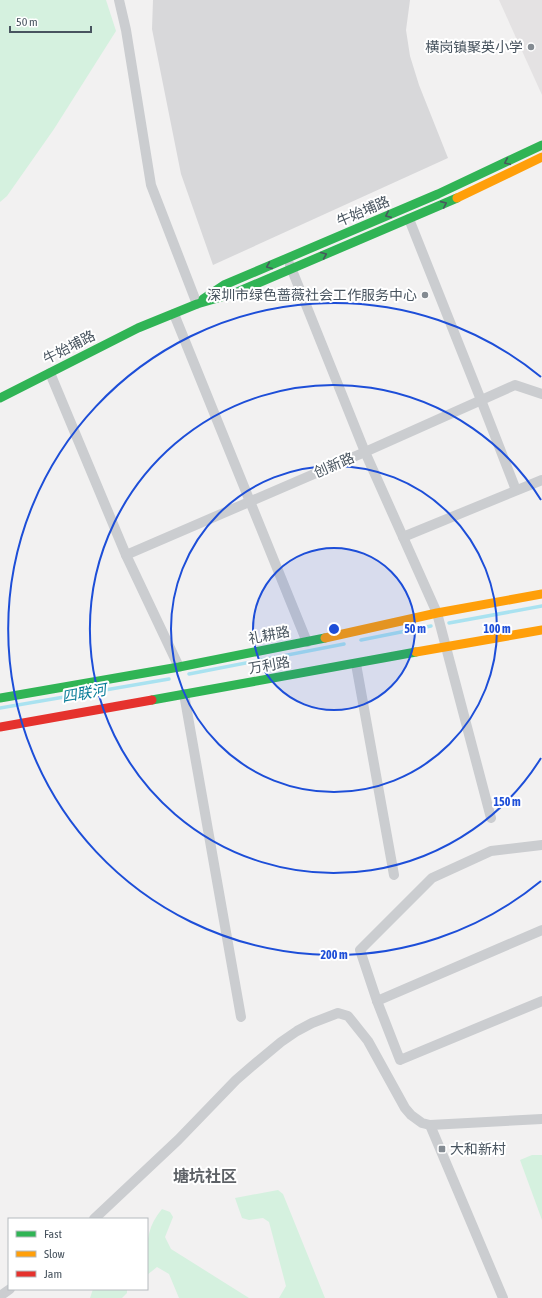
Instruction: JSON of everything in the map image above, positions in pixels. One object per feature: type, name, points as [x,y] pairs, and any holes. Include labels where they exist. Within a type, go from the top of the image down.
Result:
[{"type":"street","points":[[119,0],[126,30],[151,185],[197,304]]},
{"type":"street","name":"牛始埔路","points":[[197,304],[224,285],[438,194],[542,145]]},
{"type":"street","name":"牛始埔路","points":[[0,398],[138,328],[197,304],[230,295],[450,201],[542,157]]},
{"type":"street","points":[[409,219],[516,490]]},
{"type":"street","points":[[287,258],[365,452],[437,613],[491,818]]},
{"type":"street","points":[[174,314],[307,642]]},
{"type":"street","points":[[50,372],[126,555],[179,667]]},
{"type":"street","name":"创新路","points":[[126,555],[516,385],[542,394]]},
{"type":"street","points":[[403,537],[542,480]]},
{"type":"street","name":"礼耕路","points":[[0,698],[179,667],[351,633],[437,613],[542,594]]},
{"type":"street","name":"万利路","points":[[0,727],[542,630]]},
{"type":"street","points":[[356,664],[394,875]]},
{"type":"street","points":[[184,694],[241,1017]]},
{"type":"street","points":[[542,845],[491,851],[432,878],[360,950],[377,1001],[400,1060],[542,1001]]},
{"type":"street","points":[[377,1001],[542,930]]},
{"type":"street","points":[[95,1218],[178,1140],[236,1080],[266,1054],[297,1031],[312,1023],[338,1013],[348,1016],[368,1041],[405,1108],[411,1115],[422,1123],[430,1124],[542,1119]]},
{"type":"street","points":[[430,1124],[503,1298]]},
{"type":"street","points":[[0,1296],[9,1290]]},
{"type":"shaded area","name":"横岗镇聚英小学","points":[[499,0],[542,0],[542,95]]},
{"type":"green space","points":[[0,0],[106,0],[116,31],[54,129],[7,196],[0,202]]},
{"type":"green space","points":[[532,1155],[542,1155],[542,1220],[520,1160]]},
{"type":"green space","points":[[278,1190],[283,1194],[325,1298],[279,1298],[286,1286],[269,1222],[263,1218],[249,1220],[242,1218],[235,1198]]},
{"type":"green space","points":[[162,1209],[170,1212],[173,1217],[165,1237],[171,1249],[249,1298],[179,1298],[169,1274],[157,1267],[148,1274],[148,1240],[149,1233],[156,1217]]},
{"type":"green space","points":[[93,1290],[127,1290],[127,1293],[122,1298],[90,1298]]},
{"type":"building","points":[[153,0],[410,0],[406,30],[410,56],[419,85],[448,158],[213,265],[181,174],[152,29]]},
{"type":"waterway","name":"四联河","points":[[449,623],[542,606]]},
{"type":"waterway","name":"四联河","points":[[361,640],[431,626]]},
{"type":"waterway","name":"四联河","points":[[189,674],[344,644]]},
{"type":"waterway","name":"四联河","points":[[0,708],[169,679]]},
{"type":"traffic: fast","points":[[203,299],[224,285],[438,194],[542,145]]},
{"type":"traffic: fast","points":[[0,398],[138,328],[197,304],[235,293],[457,198]]},
{"type":"traffic: fast","points":[[0,698],[179,667],[325,638]]},
{"type":"traffic: fast","points":[[152,700],[416,652]]},
{"type":"traffic: slow","points":[[457,198],[542,157]]},
{"type":"traffic: slow","points":[[325,638],[437,613],[542,594]]},
{"type":"traffic: slow","points":[[416,652],[542,630]]},
{"type":"traffic: jam","points":[[0,727],[152,700]]},
{"type":"place","name":"横岗镇聚英小学","points":[[531,47]]},
{"type":"place","name":"深圳市绿色蔷薇社会工作服务中心","points":[[425,295]]},
{"type":"place","name":"大和新村","points":[[442,1149]]},
{"type":"district","name":"塘坑社区","points":[[205,1176]]}]
